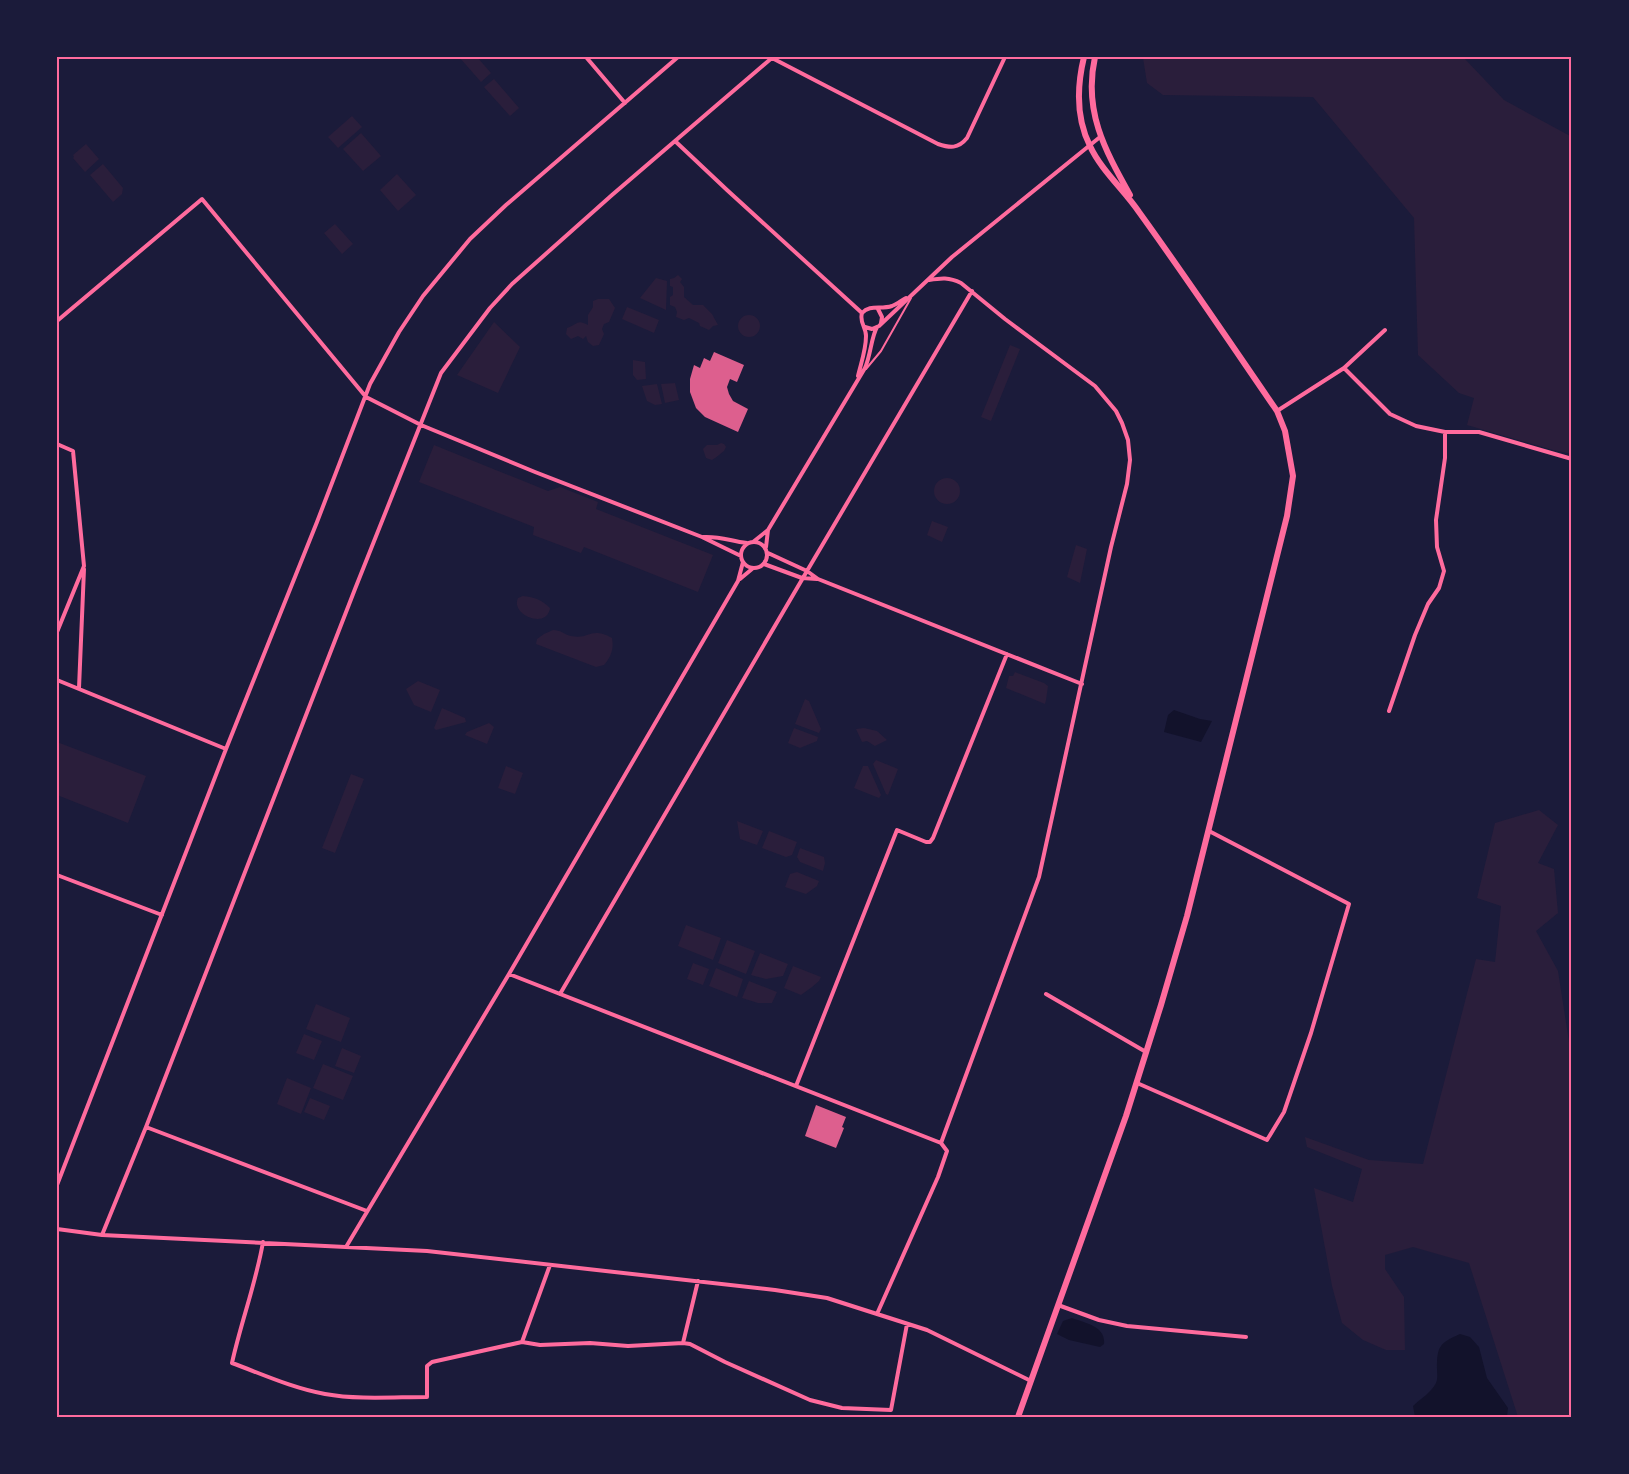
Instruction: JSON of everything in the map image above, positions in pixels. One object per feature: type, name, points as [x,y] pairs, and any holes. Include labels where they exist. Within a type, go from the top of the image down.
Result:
[{"type":"main road","points":[[1018,1417],[1126,1116],[1187,916],[1287,516],[1293,476],[1285,431],[1277,411],[1138,209],[1090,146],[1080,116],[1078,98],[1084,57]]},
{"type":"main road","points":[[1095,57],[1091,74],[1095,120],[1100,137],[1138,209]]},
{"type":"street","points":[[586,57],[625,103]]},
{"type":"street","points":[[57,1185],[370,384],[399,332],[423,296],[470,239],[506,205],[678,57]]},
{"type":"street","points":[[102,1235],[147,1128],[441,373],[490,308],[512,284],[612,195],[773,58],[938,144],[955,147],[967,138],[1005,57]]},
{"type":"street","points":[[753,542],[768,530],[870,357],[874,332],[879,326],[952,257],[1100,137]]},
{"type":"street","points":[[675,141],[862,313]]},
{"type":"street","points":[[57,321],[202,199],[366,397],[421,425],[702,537],[741,556]]},
{"type":"street","points":[[928,280],[953,279],[972,291],[1005,319],[1095,386],[1116,411],[1128,440],[1130,460],[1039,877],[941,1143]]},
{"type":"street","points":[[560,994],[972,291]]},
{"type":"street","points":[[856,380],[866,335],[861,320],[862,313],[867,308],[891,306],[912,295]]},
{"type":"street","points":[[877,308],[882,317],[879,326]]},
{"type":"street","points":[[865,327],[869,329],[879,326]]},
{"type":"street","points":[[1277,411],[1344,368],[1384,330]]},
{"type":"street","points":[[1344,368],[1390,414],[1416,426],[1445,432],[1479,432],[1572,459]]},
{"type":"street","points":[[1389,711],[1415,635],[1428,604],[1439,588],[1444,571],[1437,547],[1436,520],[1445,458],[1445,432]]},
{"type":"street","points":[[57,444],[73,451],[84,566],[79,688]]},
{"type":"street","points":[[766,548],[768,530]]},
{"type":"street","points":[[702,537],[717,536],[747,543],[759,542],[768,553],[764,564],[753,568],[743,562],[741,556],[747,543]]},
{"type":"street","points":[[768,553],[807,571],[818,579],[1082,684]]},
{"type":"street","points":[[346,1247],[509,974],[738,581],[743,562]]},
{"type":"street","points":[[764,564],[802,578],[818,579]]},
{"type":"street","points":[[57,632],[84,566]]},
{"type":"street","points":[[738,581],[753,568]]},
{"type":"street","points":[[796,1086],[897,830],[926,842],[930,842],[933,838],[1006,654]]},
{"type":"street","points":[[57,680],[226,749]]},
{"type":"street","points":[[1137,1083],[1267,1140],[1284,1112],[1311,1033],[1349,904],[1208,831]]},
{"type":"street","points":[[57,875],[162,915]]},
{"type":"street","points":[[509,974],[941,1143],[947,1151],[938,1177],[877,1314]]},
{"type":"street","points":[[1046,994],[1146,1052]]},
{"type":"street","points":[[147,1128],[367,1211]]},
{"type":"street","points":[[57,1229],[102,1235],[427,1251],[775,1290],[827,1299],[927,1330],[1031,1382]]},
{"type":"street","points":[[263,1242],[254,1287],[238,1332],[232,1363],[296,1388],[326,1394],[427,1397],[427,1366],[432,1362],[522,1342],[540,1345],[590,1343],[628,1346],[683,1343],[690,1344],[810,1400],[842,1408],[891,1410],[907,1324]]},
{"type":"street","points":[[522,1342],[550,1265]]},
{"type":"street","points":[[683,1343],[698,1281]]},
{"type":"street","points":[[1058,1305],[1099,1320],[1127,1326],[1246,1337]]},
{"type":"lane","points":[[856,380],[881,351],[912,295]]},
{"type":"shaded area","points":[[459,57],[477,57],[491,73],[481,82]]},
{"type":"shaded area","points":[[1463,57],[1504,100],[1572,137],[1572,454],[1467,425],[1474,398],[1459,393],[1418,355],[1414,218],[1313,97],[1163,95],[1147,83],[1143,58]]},
{"type":"shaded area","points":[[494,79],[519,108],[510,116],[484,87]]},
{"type":"shaded area","points":[[352,116],[362,127],[338,148],[328,137]]},
{"type":"shaded area","points":[[361,133],[381,156],[363,171],[343,149]]},
{"type":"shaded area","points":[[86,144],[99,159],[85,172],[73,155]]},
{"type":"shaded area","points":[[103,164],[123,188],[122,194],[113,202],[90,175]]},
{"type":"shaded area","points":[[397,174],[416,195],[398,211],[380,190]]},
{"type":"shaded area","points":[[335,224],[353,244],[342,254],[324,233]]},
{"type":"shaded area","points":[[678,275],[682,279],[680,282],[684,287],[684,297],[693,305],[703,305],[718,325],[709,330],[689,318],[684,320],[676,317],[675,307],[670,305],[673,287],[670,286],[670,279]]},
{"type":"shaded area","points":[[656,278],[667,281],[666,310],[640,298]]},
{"type":"shaded area","points":[[609,299],[615,308],[609,322],[604,324],[602,329],[604,334],[599,345],[593,346],[588,342],[586,336],[583,339],[578,336],[571,339],[566,334],[567,328],[579,322],[588,325],[588,315],[593,307],[593,301]]},
{"type":"shaded area","points":[[627,307],[659,320],[654,333],[622,319]]},
{"type":"shaded area","points":[[749,315],[759,322],[760,326],[753,336],[749,337],[739,330],[738,326],[745,316]]},
{"type":"shaded area","points":[[494,322],[520,347],[498,393],[457,375]]},
{"type":"shaded area","points":[[1010,345],[1020,349],[991,421],[981,417]]},
{"type":"shaded area","points":[[633,360],[645,362],[646,379],[637,380],[633,375]]},
{"type":"shaded area","points":[[675,383],[679,400],[665,403],[661,384]]},
{"type":"shaded area","points":[[657,384],[662,404],[655,405],[647,401],[642,386]]},
{"type":"shaded area","points":[[721,443],[726,447],[724,451],[712,460],[706,458],[703,449],[707,445]]},
{"type":"shaded area","points":[[434,445],[548,491],[560,487],[598,502],[596,509],[713,555],[698,592],[584,547],[581,553],[533,535],[534,527],[419,482]]},
{"type":"shaded area","points":[[947,478],[956,482],[960,491],[956,500],[947,504],[938,500],[934,491],[938,482]]},
{"type":"shaded area","points":[[932,521],[948,527],[942,542],[927,535]]},
{"type":"shaded area","points":[[1076,545],[1087,549],[1080,583],[1067,577]]},
{"type":"shaded area","points":[[523,596],[535,598],[544,603],[550,608],[547,615],[536,619],[524,614],[519,610],[517,604],[518,598]]},
{"type":"shaded area","points":[[553,630],[577,637],[599,633],[612,638],[613,646],[610,656],[604,665],[596,667],[536,644],[537,639]]},
{"type":"shaded area","points":[[1015,672],[1048,686],[1045,704],[1006,688],[1009,676],[1013,676]]},
{"type":"shaded area","points":[[418,681],[440,690],[431,712],[414,705],[406,689]]},
{"type":"shaded area","points":[[805,699],[809,701],[821,729],[819,733],[795,724]]},
{"type":"shaded area","points":[[442,708],[465,718],[466,722],[436,730],[434,728]]},
{"type":"shaded area","points":[[1174,710],[1212,721],[1201,742],[1164,732],[1168,715]]},
{"type":"shaded area","points":[[489,723],[494,727],[487,744],[465,735],[467,732]]},
{"type":"shaded area","points":[[794,728],[818,737],[817,741],[800,748],[788,743]]},
{"type":"shaded area","points":[[856,729],[877,731],[887,740],[875,746],[867,741],[862,742]]},
{"type":"shaded area","points":[[57,742],[146,776],[128,823],[57,795]]},
{"type":"shaded area","points":[[876,760],[898,769],[888,795],[873,764]]},
{"type":"shaded area","points":[[506,766],[523,773],[515,794],[498,788]]},
{"type":"shaded area","points":[[863,766],[868,766],[881,795],[879,798],[854,788]]},
{"type":"shaded area","points":[[351,774],[364,779],[335,853],[322,848]]},
{"type":"shaded area","points":[[1539,810],[1558,825],[1538,863],[1554,869],[1558,913],[1536,931],[1558,971],[1572,1061],[1572,1362],[1569,1387],[1572,1387],[1572,1417],[1518,1417],[1469,1263],[1413,1247],[1385,1255],[1385,1269],[1404,1297],[1405,1350],[1386,1350],[1363,1340],[1342,1323],[1332,1286],[1314,1188],[1353,1202],[1362,1169],[1307,1147],[1305,1137],[1369,1160],[1423,1164],[1476,959],[1495,962],[1501,906],[1477,898],[1495,823]]},
{"type":"shaded area","points":[[737,821],[763,831],[757,845],[740,839]]},
{"type":"shaded area","points":[[769,831],[797,842],[792,855],[786,857],[762,848]]},
{"type":"shaded area","points":[[800,848],[824,857],[823,871],[800,862],[797,857]]},
{"type":"shaded area","points":[[797,872],[819,881],[817,886],[806,894],[785,887],[790,874]]},
{"type":"shaded area","points":[[686,925],[721,938],[713,960],[678,946]]},
{"type":"shaded area","points":[[727,940],[755,951],[746,974],[718,963]]},
{"type":"shaded area","points":[[760,953],[788,964],[783,976],[766,979],[751,975]]},
{"type":"shaded area","points":[[693,963],[709,969],[703,985],[687,979]]},
{"type":"shaded area","points":[[793,966],[821,977],[801,995],[784,988]]},
{"type":"shaded area","points":[[716,968],[743,979],[737,997],[709,986]]},
{"type":"shaded area","points":[[749,981],[777,992],[772,1003],[758,1003],[742,998]]},
{"type":"shaded area","points":[[316,1004],[350,1018],[341,1042],[306,1029]]},
{"type":"shaded area","points":[[304,1034],[322,1041],[314,1060],[296,1053]]},
{"type":"shaded area","points":[[342,1048],[361,1056],[354,1073],[335,1066]]},
{"type":"shaded area","points":[[323,1064],[353,1076],[343,1100],[313,1088]]},
{"type":"shaded area","points":[[287,1078],[311,1088],[301,1114],[277,1104]]},
{"type":"shaded area","points":[[310,1098],[330,1106],[324,1120],[304,1112]]},
{"type":"shaded area","points":[[1072,1318],[1098,1329],[1104,1338],[1104,1344],[1100,1347],[1069,1340],[1057,1334],[1063,1321]]},
{"type":"shaded area","points":[[1460,1334],[1470,1337],[1479,1347],[1487,1378],[1508,1408],[1507,1416],[1415,1417],[1413,1406],[1436,1383],[1438,1356],[1443,1343]]},
{"type":"building","points":[[714,352],[744,365],[737,382],[730,379],[727,387],[733,401],[748,409],[738,432],[705,417],[696,408],[690,392],[690,379],[694,365],[700,368],[704,358],[710,361]]},
{"type":"building","points":[[816,1105],[846,1117],[836,1148],[805,1136]]}]
